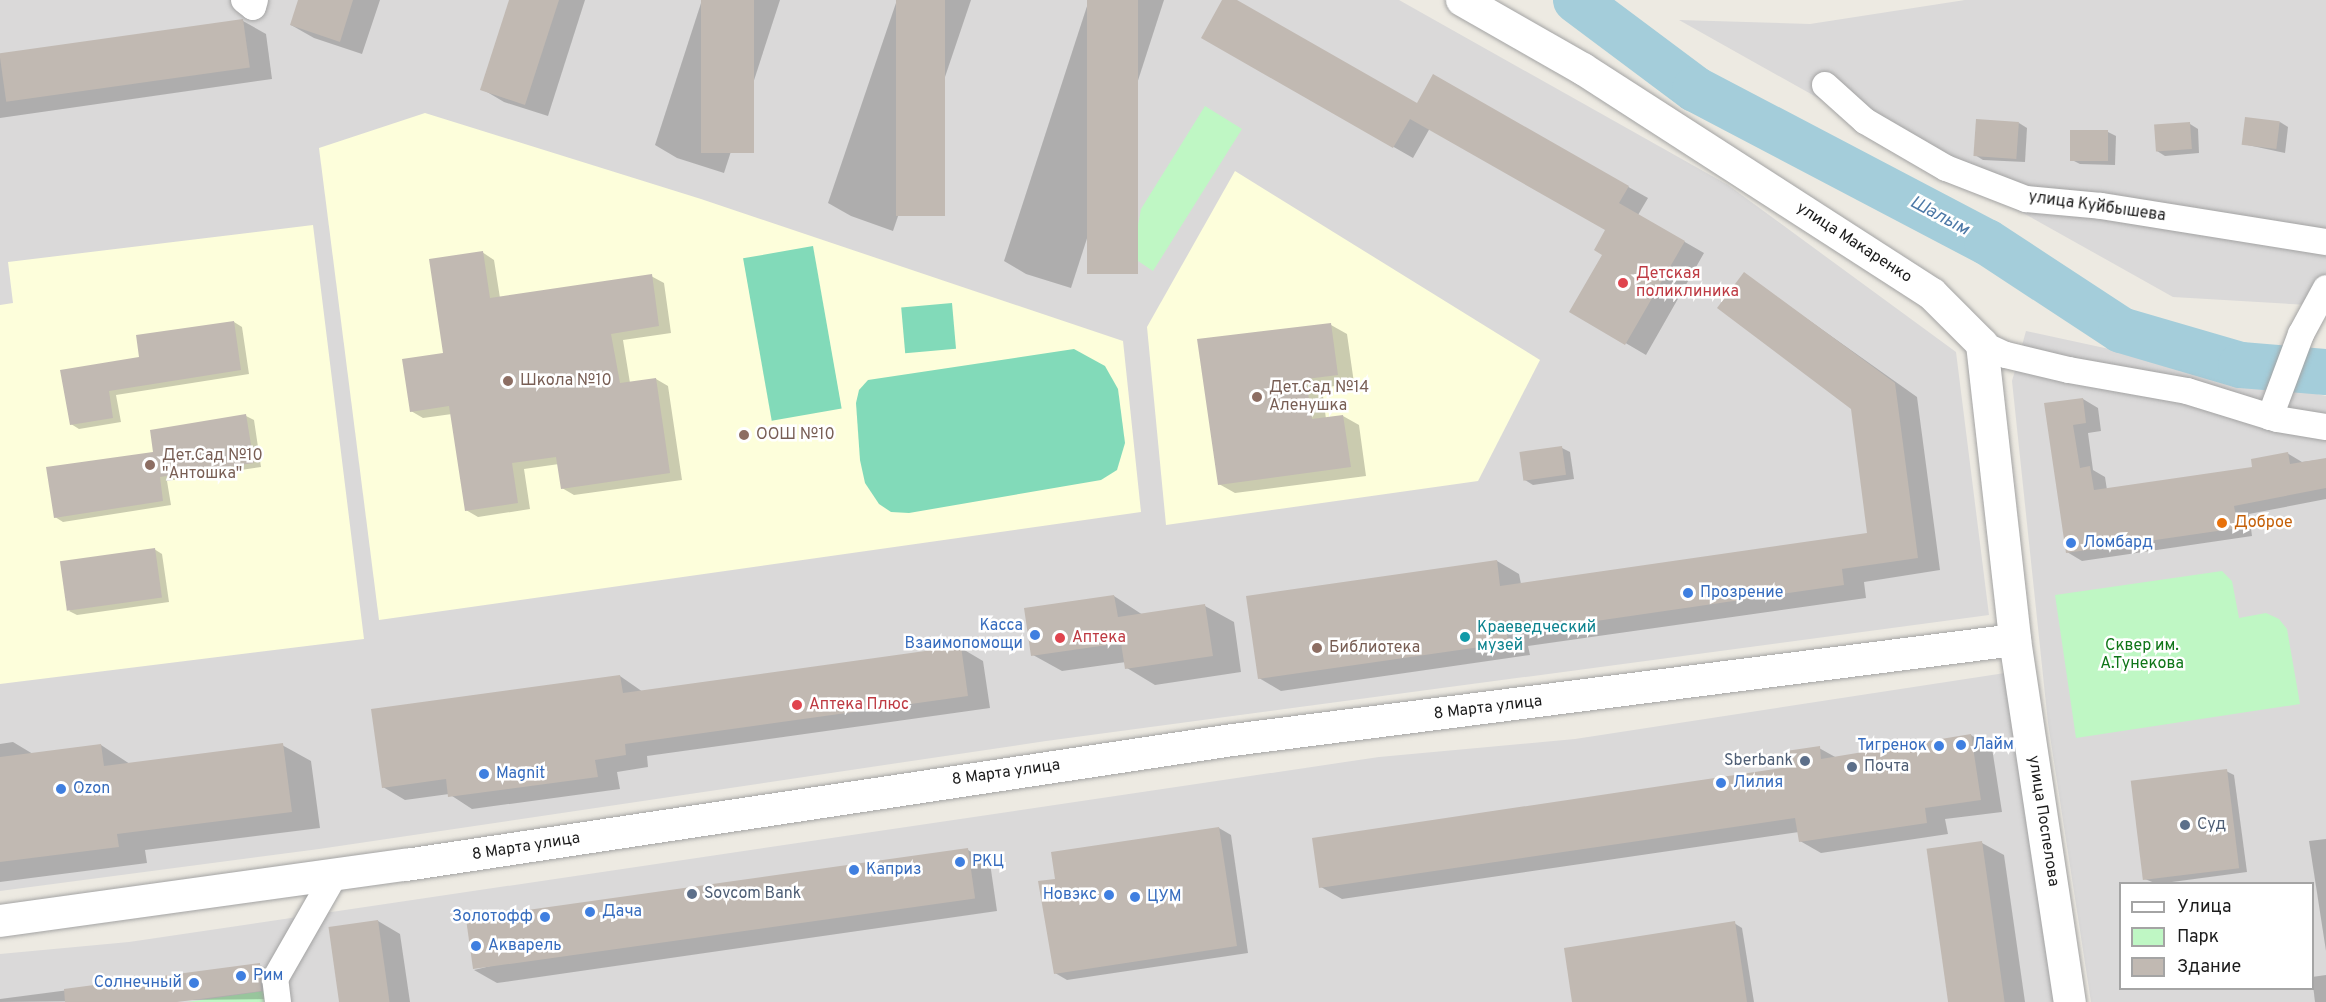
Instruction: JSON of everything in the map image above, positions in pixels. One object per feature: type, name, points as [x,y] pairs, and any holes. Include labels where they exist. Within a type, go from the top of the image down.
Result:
[{"type":"street","name":"улица Макаренко","points":[[1462,0],[1583,69],[1932,294],[1982,344]]},
{"type":"street","name":"улица Куйбышева","points":[[1825,86],[1864,122],[1946,168],[2026,199],[2101,206],[2326,242]]},
{"type":"street","points":[[2270,417],[2301,334],[2326,288]]},
{"type":"street","points":[[1982,344],[2006,355],[2069,370],[2187,391],[2270,417],[2326,428]]},
{"type":"street","points":[[1982,344],[2015,640]]},
{"type":"street","name":"8 Марта улица","points":[[0,921],[334,876],[1233,740],[2015,640]]},
{"type":"street","name":"улица Поспелова","points":[[2015,640],[2070,1002]]},
{"type":"street","points":[[278,1002],[275,979],[334,876]]},
{"type":"shaded area","points":[[0,0],[1399,0],[1728,185],[1956,352],[1989,615],[1046,741],[319,849],[0,891]]},
{"type":"shaded area","points":[[1965,0],[2326,0],[2326,306],[2173,297],[1679,20],[1810,24]]},
{"type":"shaded area","name":"ООШ №10","points":[[425,113],[701,199],[1123,341],[1141,512],[379,620],[319,148]]},
{"type":"shaded area","points":[[1235,171],[1540,360],[1478,481],[1166,525],[1147,327]]},
{"type":"shaded area","points":[[313,225],[364,639],[0,684],[0,305],[13,303],[8,262]]},
{"type":"shaded area","points":[[2026,331],[2326,396],[2326,1002],[2091,1002],[2048,723],[2012,381]]},
{"type":"shaded area","points":[[2005,673],[2055,1002],[0,1002],[0,954],[129,942],[1379,757],[1575,739]]},
{"type":"green space","points":[[1205,106],[1242,129],[1153,271],[1132,257],[1141,209]]},
{"type":"green space","points":[[813,246],[842,408],[772,421],[743,258]]},
{"type":"green space","points":[[952,303],[956,349],[905,353],[901,307]]},
{"type":"green space","points":[[1074,349],[1105,366],[1118,389],[1125,443],[1117,470],[1101,480],[909,513],[891,512],[879,504],[865,483],[860,460],[856,403],[859,390],[868,380]]},
{"type":"green space","name":"Сквер им. А.Тунекова","points":[[2222,571],[2232,581],[2239,618],[2266,613],[2279,619],[2287,629],[2300,704],[2076,738],[2055,595]]},
{"type":"green space","points":[[264,991],[265,1002],[187,1002]]},
{"type":"building","points":[[298,0],[353,0],[340,42],[290,25]]},
{"type":"building","points":[[509,0],[559,0],[525,105],[480,90]]},
{"type":"building","points":[[701,0],[754,0],[754,153],[701,153]]},
{"type":"building","points":[[896,0],[945,0],[945,216],[896,216]]},
{"type":"building","points":[[1087,0],[1138,0],[1138,274],[1087,274]]},
{"type":"building","points":[[1222,0],[1237,0],[1417,103],[1433,74],[1629,186],[1619,203],[1685,241],[1625,345],[1569,312],[1602,255],[1594,250],[1605,230],[1410,119],[1393,148],[1201,38]]},
{"type":"building","points":[[243,19],[250,68],[6,102],[0,53]]},
{"type":"building","points":[[2245,117],[2280,121],[2276,149],[2242,145]]},
{"type":"building","points":[[1976,119],[2019,122],[2016,159],[1973,156]]},
{"type":"building","points":[[2190,122],[2192,149],[2156,151],[2154,125]]},
{"type":"building","points":[[2070,130],[2108,130],[2108,161],[2070,161]]},
{"type":"building","name":"Школа №10","points":[[483,251],[490,298],[652,274],[659,326],[611,334],[620,383],[656,378],[670,473],[561,489],[556,457],[512,463],[518,503],[465,511],[449,406],[410,412],[402,359],[443,353],[429,259]]},
{"type":"building","points":[[1744,272],[1895,383],[1918,558],[1842,569],[1844,585],[1507,634],[1508,643],[1258,679],[1246,596],[1497,560],[1500,586],[1867,533],[1851,409],[1717,308]]},
{"type":"building","points":[[234,321],[241,370],[109,391],[113,418],[70,425],[60,370],[139,357],[136,335]]},
{"type":"building","name":"Дет.Сад №14 Аленушка","points":[[1331,323],[1338,375],[1306,379],[1312,419],[1343,415],[1351,467],[1218,485],[1197,339]]},
{"type":"building","points":[[2083,398],[2086,423],[2073,425],[2080,468],[2090,466],[2094,490],[2252,467],[2251,459],[2288,452],[2290,464],[2326,458],[2326,488],[2234,506],[2238,528],[2066,553],[2044,403]]},
{"type":"building","points":[[246,414],[254,463],[160,477],[163,501],[54,518],[46,467],[153,452],[150,430]]},
{"type":"building","points":[[1562,446],[1566,475],[1523,481],[1519,452]]},
{"type":"building","points":[[155,548],[162,598],[67,611],[60,561]]},
{"type":"building","points":[[1114,595],[1118,617],[1205,604],[1213,656],[1125,669],[1121,643],[1031,656],[1024,608]]},
{"type":"building","points":[[961,646],[968,696],[625,744],[626,755],[595,760],[598,777],[448,797],[446,779],[382,788],[371,709],[620,675],[623,693]]},
{"type":"building","points":[[1971,734],[1981,800],[1925,808],[1927,823],[1799,842],[1795,818],[1319,888],[1312,838],[1788,767],[1786,751],[1820,746],[1821,759]]},
{"type":"building","points":[[283,743],[292,812],[117,834],[119,847],[0,862],[0,757],[101,744],[104,766]]},
{"type":"building","name":"Суд","points":[[2227,769],[2239,868],[2143,880],[2131,781]]},
{"type":"building","name":"ЦУМ","points":[[1219,827],[1237,946],[1054,974],[1038,881],[1055,879],[1051,852]]},
{"type":"building","points":[[1982,841],[2005,1002],[1948,1002],[1927,849]]},
{"type":"building","points":[[968,848],[975,899],[473,969],[466,919]]},
{"type":"building","points":[[378,920],[390,1002],[339,1002],[328,927]]},
{"type":"building","points":[[1735,921],[1747,1002],[1572,1002],[1564,948]]},
{"type":"building","points":[[260,963],[261,991],[177,1002],[65,1002],[64,989]]},
{"type":"waterway","name":"Шалым","points":[[1576,0],[1695,89],[1987,242],[2121,330],[2241,365],[2326,372]]},
{"type":"place","name":"Детская поликлиника","points":[[1623,283]]},
{"type":"place","name":"Школа №10","points":[[508,381]]},
{"type":"place","name":"Дет.Сад №14 Аленушка","points":[[1257,397]]},
{"type":"place","name":"ООШ №10","points":[[744,435]]},
{"type":"place","name":"Дет.Сад №10 \"Антошка\"","points":[[150,465]]},
{"type":"place","name":"Доброе","points":[[2222,523]]},
{"type":"place","name":"Ломбард","points":[[2071,543]]},
{"type":"place","name":"Прозрение","points":[[1688,593]]},
{"type":"place","name":"Касса Взаимопомощи","points":[[1035,635]]},
{"type":"place","name":"Краеведческий музей","points":[[1465,637]]},
{"type":"place","name":"Аптека","points":[[1060,638]]},
{"type":"place","name":"Библиотека","points":[[1317,648]]},
{"type":"place","name":"Аптека Плюс","points":[[797,705]]},
{"type":"place","name":"Лайм","points":[[1961,745]]},
{"type":"place","name":"Тигренок","points":[[1939,746]]},
{"type":"place","name":"Sberbank","points":[[1805,761]]},
{"type":"place","name":"Почта","points":[[1852,767]]},
{"type":"place","name":"Magnit","points":[[484,774]]},
{"type":"place","name":"Лилия","points":[[1721,783]]},
{"type":"place","name":"Ozon","points":[[61,789]]},
{"type":"place","name":"Суд","points":[[2185,825]]},
{"type":"place","name":"РКЦ","points":[[960,862]]},
{"type":"place","name":"Каприз","points":[[854,870]]},
{"type":"place","name":"Sovcom Bank","points":[[692,894]]},
{"type":"place","name":"Новэкс","points":[[1109,895]]},
{"type":"place","name":"ЦУМ","points":[[1135,897]]},
{"type":"place","name":"Дача","points":[[590,912]]},
{"type":"place","name":"Золотофф","points":[[545,917]]},
{"type":"place","name":"Акварель","points":[[476,946]]},
{"type":"place","name":"Рим","points":[[241,976]]},
{"type":"place","name":"Солнечный","points":[[194,983]]}]
